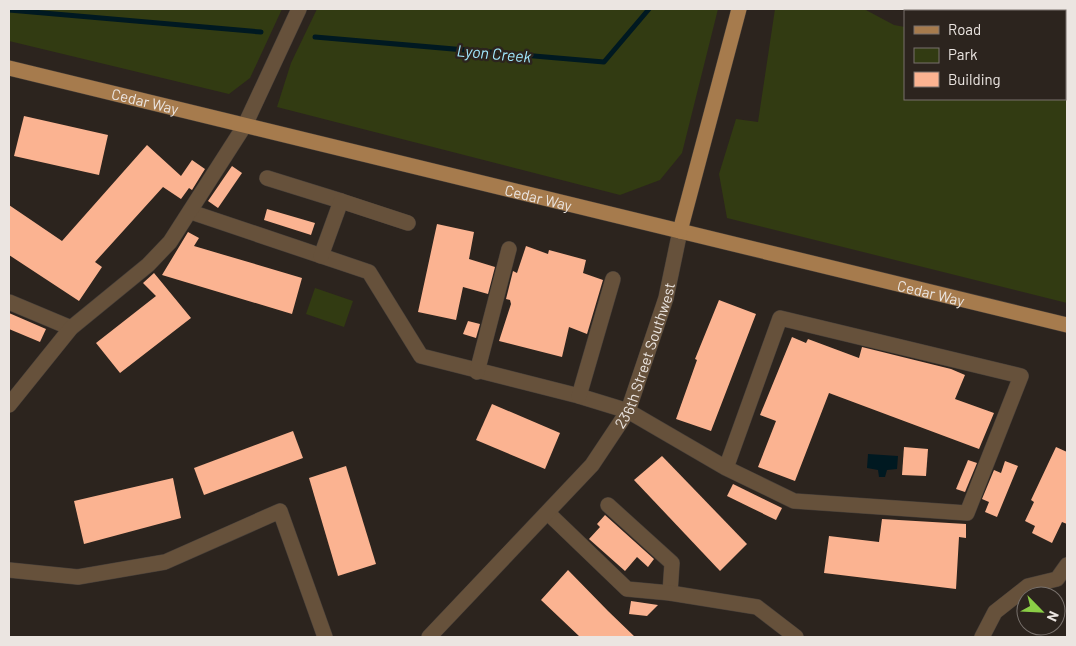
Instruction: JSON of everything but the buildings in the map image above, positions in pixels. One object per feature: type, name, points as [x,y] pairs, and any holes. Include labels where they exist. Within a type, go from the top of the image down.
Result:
[{"type":"main road","name":"236th Street Southwest","points":[[680,231],[739,9]]},
{"type":"main road","name":"Cedar Way","points":[[9,68],[793,260],[1067,324]]},
{"type":"street","points":[[9,406],[71,328],[148,265],[170,242],[245,125],[299,9]]},
{"type":"street","points":[[267,178],[408,223]]},
{"type":"street","points":[[321,256],[341,201]]},
{"type":"street","points":[[191,212],[369,272],[420,356],[477,372],[579,396],[628,411],[726,468],[794,501],[967,513],[1021,376],[780,318],[726,468]]},
{"type":"street","name":"236th Street Southwest","points":[[429,637],[592,465],[628,411],[666,298],[680,231]]},
{"type":"street","points":[[477,372],[509,249]]},
{"type":"street","points":[[579,396],[612,279]]},
{"type":"street","points":[[9,302],[71,328]]},
{"type":"street","points":[[608,505],[672,563],[670,593]]},
{"type":"street","points":[[9,570],[78,577],[165,562],[280,511],[325,637]]},
{"type":"street","points":[[548,513],[627,588],[757,607],[796,637]]},
{"type":"street","points":[[982,637],[995,612],[1028,586],[1062,583],[1067,565]]},
{"type":"green space","points":[[9,9],[282,9],[250,78],[229,94],[9,41]]},
{"type":"green space","points":[[317,9],[718,9],[682,153],[660,180],[620,195],[277,107],[291,63]]},
{"type":"green space","points":[[775,9],[864,9],[894,25],[904,27],[904,100],[1066,100],[1066,10],[964,10],[1067,9],[1067,303],[727,218],[719,174],[736,119],[758,122]]},
{"type":"green space","points":[[315,288],[353,301],[344,327],[306,314]]},
{"type":"water","points":[[868,454],[898,456],[897,469],[887,470],[885,477],[879,477],[878,470],[867,468]]},
{"type":"waterway","name":"Lyon Creek","points":[[315,37],[604,62],[649,9]]},
{"type":"waterway","name":"Lyon Creek","points":[[9,10],[261,32]]}]
